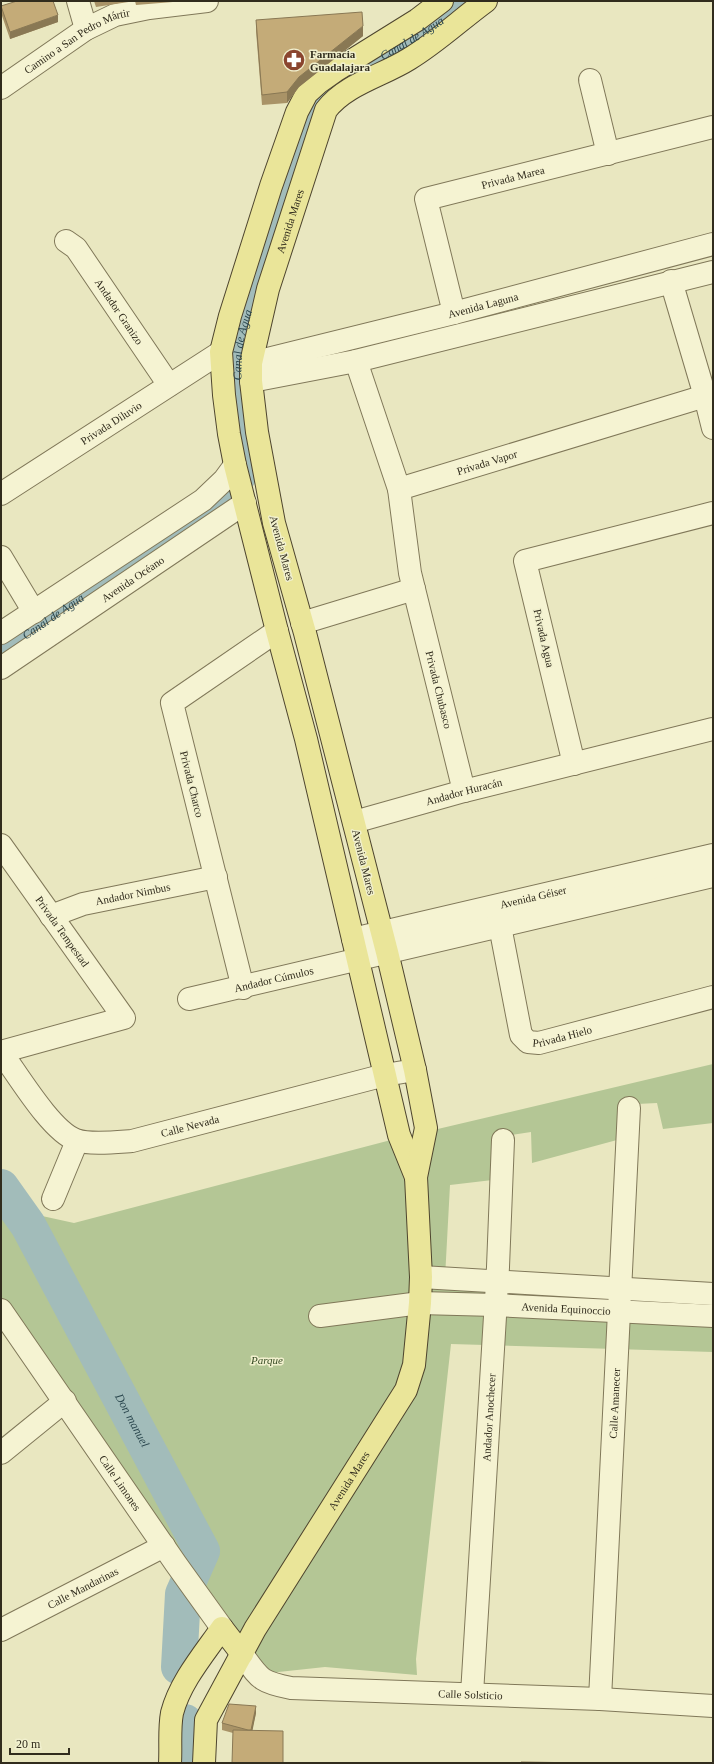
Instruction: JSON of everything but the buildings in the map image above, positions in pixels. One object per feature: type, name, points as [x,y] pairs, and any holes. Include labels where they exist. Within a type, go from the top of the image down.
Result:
[{"type":"main road","name":"Avenida Mares","points":[[416,1177],[400,1135],[306,739],[235,465],[229,434],[221,352],[230,316],[271,186],[298,112],[307,93],[335,71],[417,20],[442,1]]},
{"type":"main road","name":"Avenida Mares","points":[[204,1763],[206,1720],[255,1629],[406,1390],[414,1365],[421,1277],[416,1177],[426,1128],[415,1070],[354,822],[268,496],[257,432],[251,372],[268,289],[326,110],[340,96],[408,60],[430,46],[486,1]]},
{"type":"main road","name":"Calle Limones","points":[[222,1628],[242,1654]]},
{"type":"main road","points":[[170,1763],[172,1714],[188,1678],[222,1628]]},
{"type":"street","points":[[78,1],[86,29]]},
{"type":"street","name":"Camino a San Pedro Mártir","points":[[1,88],[86,29],[115,15],[149,8],[207,1]]},
{"type":"street","points":[[590,80],[608,154]]},
{"type":"street","name":"Privada Marea","points":[[454,313],[426,199],[713,127]]},
{"type":"street","name":"Andador Granizo","points":[[66,241],[76,248],[169,384]]},
{"type":"street","name":"Avenida Laguna","points":[[251,372],[513,296],[713,244]]},
{"type":"street","name":"Avenida Laguna","points":[[251,372],[356,360],[713,272]]},
{"type":"street","points":[[671,282],[713,428]]},
{"type":"street","points":[[513,296],[520,319]]},
{"type":"street","name":"Privada Diluvio","points":[[1,494],[169,384],[221,352]]},
{"type":"street","points":[[356,360],[399,489]]},
{"type":"street","name":"Privada Vapor","points":[[399,489],[705,396]]},
{"type":"street","points":[[1,633],[203,500],[224,480],[235,465]]},
{"type":"street","name":"Privada Chubasco","points":[[399,489],[410,573],[464,791]]},
{"type":"street","name":"Avenida Océano","points":[[1,668],[245,503]]},
{"type":"street","name":"Privada Agua","points":[[574,764],[525,561],[713,513]]},
{"type":"street","points":[[1,557],[34,612]]},
{"type":"street","points":[[302,623],[414,589]]},
{"type":"street","name":"Privada Charco","points":[[243,988],[172,702],[277,631]]},
{"type":"street","points":[[574,764],[713,728]]},
{"type":"street","points":[[306,739],[330,729]]},
{"type":"street","name":"Andador Huracán","points":[[354,822],[464,791],[574,764]]},
{"type":"street","name":"Privada Tempestad","points":[[1,844],[124,1018],[1,1052]]},
{"type":"street","name":"Avenida Géiser","points":[[353,939],[384,942],[500,926],[660,878],[713,855]]},
{"type":"street","name":"Avenida Géiser","points":[[358,960],[384,942],[660,878],[713,876]]},
{"type":"street","name":"Andador Nimbus","points":[[51,916],[83,904],[216,877]]},
{"type":"street","name":"Privada Hielo","points":[[500,926],[521,1036],[528,1042],[539,1042],[713,997]]},
{"type":"street","name":"Andador Cúmulos","points":[[189,999],[243,988],[358,960]]},
{"type":"street","points":[[1,1052],[49,1119],[63,1133],[77,1141],[53,1199]]},
{"type":"street","name":"Calle Nevada","points":[[77,1141],[132,1141],[386,1075],[415,1070]]},
{"type":"street","name":"Calle Amanecer","points":[[600,1699],[629,1108]]},
{"type":"street","name":"Andador Anochecer","points":[[472,1694],[497,1282],[503,1140]]},
{"type":"street","name":"Avenida Equinoccio","points":[[421,1277],[713,1294]]},
{"type":"street","name":"Avenida Equinoccio","points":[[320,1316],[420,1304],[495,1305],[713,1316]]},
{"type":"street","name":"Calle Limones","points":[[1,1310],[176,1564],[222,1628]]},
{"type":"street","points":[[1,1453],[65,1401]]},
{"type":"street","name":"Calle Mandarinas","points":[[1,1630],[164,1546]]},
{"type":"street","name":"Calle Solsticio","points":[[242,1654],[259,1677],[272,1684],[291,1688],[600,1699],[713,1706]]},
{"type":"green space","name":"Parque","points":[[713,1064],[713,1123],[663,1129],[657,1103],[637,1104],[628,1137],[532,1163],[531,1132],[505,1136],[501,1179],[450,1185],[445,1278],[713,1290],[713,1352],[451,1344],[416,1659],[417,1675],[325,1667],[269,1673],[1,1302],[1,1171],[33,1214],[74,1223],[391,1140]]},
{"type":"waterway","name":"Canal de Agua","points":[[1,652],[220,503],[245,479],[247,470],[237,385],[238,352],[241,334],[313,102],[316,97],[332,85],[419,35],[443,19],[463,1]]},
{"type":"waterway","name":"Don manuel","points":[[1,1187],[28,1225],[202,1551],[183,1594],[179,1667]]},
{"type":"waterway","name":"Don manuel","points":[[184,1763],[185,1722]]},
{"type":"place","name":"Farmacia Guadalajara","points":[[294,60]]}]
